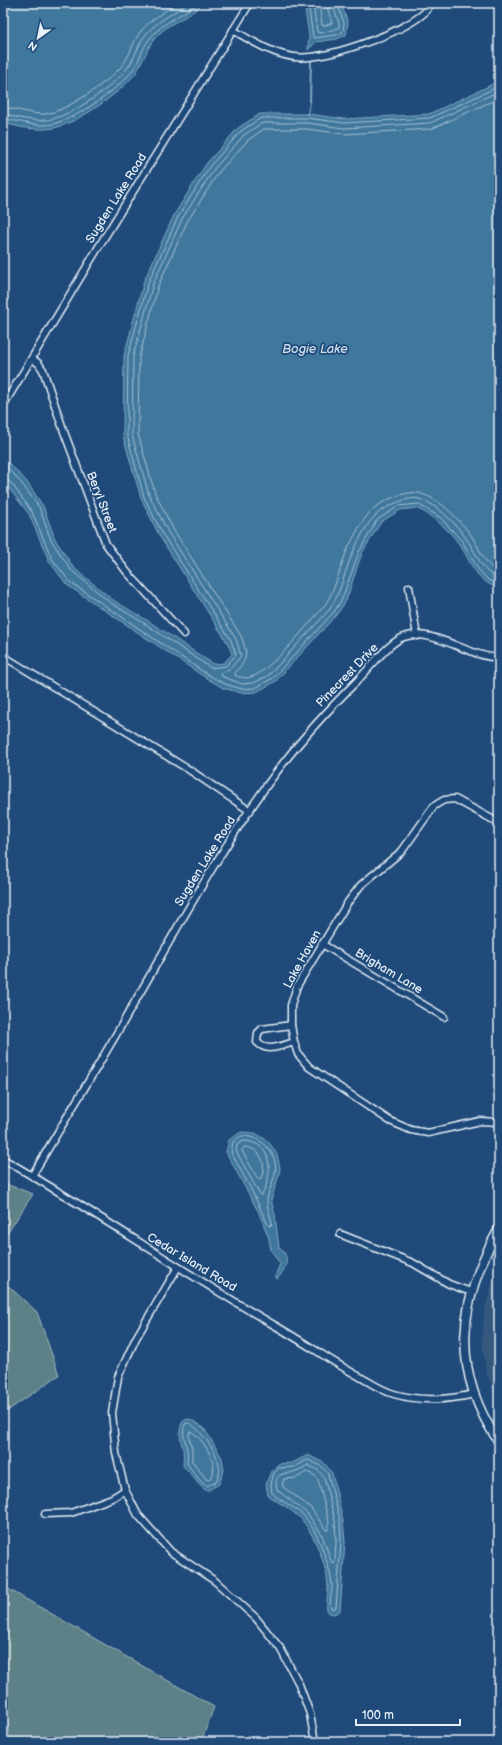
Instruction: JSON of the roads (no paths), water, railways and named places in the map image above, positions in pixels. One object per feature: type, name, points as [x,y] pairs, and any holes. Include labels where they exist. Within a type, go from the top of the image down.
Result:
[{"type":"main road","points":[[499,1229],[480,1265],[471,1292],[466,1318],[465,1340],[467,1366],[475,1394],[486,1421],[499,1442]]},
{"type":"street","name":"Sugden Lake Road","points":[[3,406],[101,243],[250,3]]},
{"type":"street","points":[[233,30],[277,53],[295,57],[317,56],[351,47],[399,29],[425,12],[431,3]]},
{"type":"street","name":"Beryl Street","points":[[32,358],[43,370],[63,429],[106,544],[127,572],[184,634]]},
{"type":"street","points":[[409,588],[417,636]]},
{"type":"street","name":"Pinecrest Drive","points":[[250,811],[281,766],[318,721],[378,658],[403,637],[417,636],[439,639],[467,650],[499,658]]},
{"type":"street","name":"Sugden Lake Road","points":[[3,656],[190,771],[250,811],[205,879],[128,1014],[32,1176]]},
{"type":"street","name":"Lake Haven","points":[[499,823],[455,799],[440,802],[434,806],[402,851],[367,880],[355,893],[297,986],[291,1005],[291,1025],[294,1042],[298,1054],[308,1067],[390,1121],[411,1130],[428,1133],[480,1121],[499,1122]]},
{"type":"street","name":"Brigham Lane","points":[[322,944],[444,1017]]},
{"type":"street","points":[[291,1025],[262,1029],[258,1033],[257,1042],[262,1047],[269,1049],[294,1042]]},
{"type":"street","name":"Cedar Island Road","points":[[3,1160],[32,1176],[341,1367],[392,1394],[415,1399],[440,1400],[475,1394]]},
{"type":"street","points":[[340,1234],[413,1263],[449,1284],[471,1292]]},
{"type":"street","points":[[178,1267],[136,1338],[118,1377],[112,1413],[116,1453],[125,1490],[138,1515],[171,1552],[221,1587],[256,1618],[280,1648],[299,1684],[310,1714],[315,1742]]},
{"type":"street","points":[[46,1514],[71,1513],[112,1498],[125,1490]]},
{"type":"water","points":[[3,3],[203,3],[193,12],[163,30],[154,39],[135,74],[109,98],[86,114],[64,125],[54,128],[35,129],[3,122]]},
{"type":"water","points":[[304,3],[341,3],[348,23],[346,35],[337,39],[316,42],[308,50],[309,36]]},
{"type":"water","name":"Bogie Lake","points":[[499,77],[499,589],[490,585],[474,570],[455,538],[440,523],[417,508],[400,510],[381,522],[362,553],[346,601],[337,614],[275,682],[256,692],[241,693],[223,688],[67,585],[49,561],[29,514],[3,481],[3,461],[11,465],[27,482],[43,506],[55,539],[73,567],[113,600],[150,622],[213,664],[224,663],[232,654],[227,642],[160,537],[141,498],[123,436],[124,356],[144,281],[174,215],[206,164],[238,128],[260,114],[308,114],[344,119],[429,114],[491,85]]},
{"type":"water","points":[[241,1132],[255,1133],[268,1141],[277,1154],[280,1168],[271,1200],[275,1215],[279,1248],[285,1255],[286,1263],[283,1271],[277,1279],[275,1276],[280,1264],[271,1250],[269,1239],[259,1213],[226,1152],[229,1140]]},
{"type":"water","points":[[190,1419],[204,1428],[222,1458],[224,1471],[219,1484],[207,1491],[200,1486],[183,1466],[180,1428],[183,1420]]},
{"type":"water","points":[[308,1455],[324,1463],[332,1473],[343,1520],[345,1542],[340,1611],[334,1614],[327,1612],[327,1580],[323,1560],[314,1540],[299,1517],[268,1496],[266,1484],[271,1471],[278,1464],[292,1463]]},
{"type":"waterway","points":[[308,114],[310,102],[311,62]]}]
